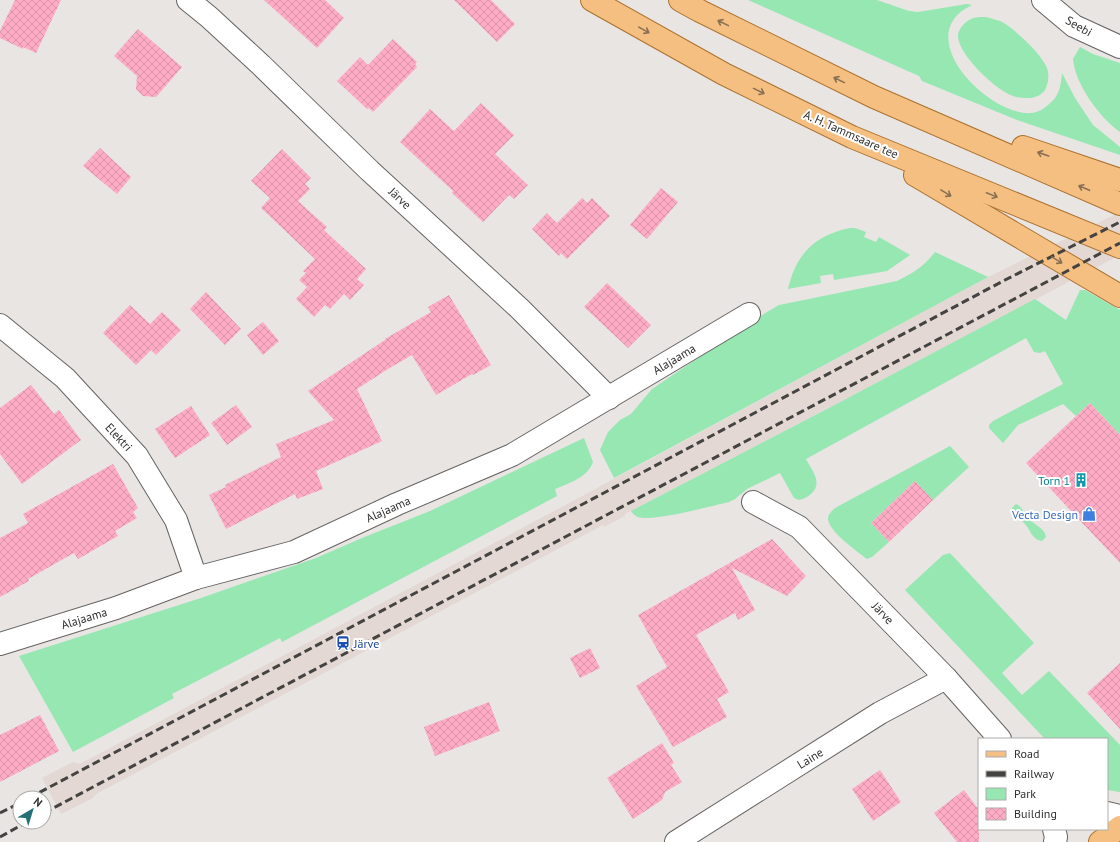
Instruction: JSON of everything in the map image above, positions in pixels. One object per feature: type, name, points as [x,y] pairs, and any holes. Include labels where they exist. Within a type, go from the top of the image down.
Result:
[{"type":"main road","name":"A. H. Tammsaare tee","points":[[592,0],[724,74],[852,137],[1120,247]]},
{"type":"main road","points":[[680,0],[874,97],[1120,204]]},
{"type":"main road","points":[[874,97],[1120,180]]},
{"type":"main road","points":[[852,137],[1120,296]]},
{"type":"main road","points":[[1100,842],[1120,827]]},
{"type":"street","name":"Järve","points":[[188,0],[209,17],[261,65],[370,171],[519,308],[609,398]]},
{"type":"street","name":"Seebi","points":[[1043,0],[1074,26],[1120,47]]},
{"type":"street","name":"Alajaama","points":[[0,644],[116,608],[196,578],[294,552],[397,504],[512,455],[749,314]]},
{"type":"street","name":"Elektri","points":[[0,325],[65,378],[136,456],[176,520],[196,578]]},
{"type":"street","name":"Järve","points":[[753,502],[799,527],[946,678],[999,738]]},
{"type":"street","name":"Laine","points":[[676,842],[880,713],[946,678]]},
{"type":"street","points":[[1108,813],[1120,816]]},
{"type":"street","points":[[1054,830],[1056,837],[1055,842]]},
{"type":"shaded area","points":[[1120,212],[1120,255],[625,514],[625,516],[604,527],[603,525],[61,814],[52,797],[52,790],[48,790],[42,778],[73,762],[80,764],[586,494],[988,277]]},
{"type":"green space","points":[[748,0],[877,0],[909,11],[918,12],[967,4],[972,5],[954,18],[948,35],[952,53],[962,72],[977,88],[995,102],[1014,111],[1032,113],[1043,109],[1055,98],[1060,87],[1062,73],[1075,98],[1093,125],[1120,147],[1120,155],[1017,120],[922,81],[919,76]]},
{"type":"green space","points":[[976,17],[986,17],[1000,21],[1009,26],[1042,59],[1048,70],[1048,77],[1045,90],[1042,93],[1032,98],[1017,97],[1009,94],[990,81],[971,62],[960,43],[958,35],[959,32],[961,28],[971,19]]},
{"type":"green space","points":[[1080,47],[1093,54],[1120,63],[1120,132],[1104,118],[1090,100],[1078,79],[1073,59]]},
{"type":"green space","points":[[850,228],[855,228],[866,232],[864,237],[876,242],[879,237],[910,255],[887,271],[834,280],[833,274],[820,276],[821,283],[788,289],[796,266],[809,248],[817,241],[827,236]]},
{"type":"green space","points":[[935,252],[988,277],[614,478],[600,450],[608,432],[620,420],[631,414],[652,389],[779,305],[897,281],[918,269],[927,262]]},
{"type":"green space","points":[[1080,290],[1085,290],[1120,310],[1120,435],[1090,403],[1076,416],[1063,404],[1018,425],[1003,443],[989,428],[989,425],[993,421],[1063,384],[1045,351],[1040,353],[1034,352],[1026,338],[806,459],[815,476],[816,484],[812,493],[805,498],[799,500],[794,498],[780,473],[747,489],[729,502],[669,516],[645,518],[634,515],[631,511],[1035,299],[1066,320]]},
{"type":"green space","points":[[584,438],[593,462],[590,468],[582,476],[555,489],[557,496],[282,642],[280,638],[172,694],[174,698],[73,752],[19,656],[201,598],[316,558],[430,511]]},
{"type":"green space","points":[[950,446],[969,467],[933,500],[915,481],[871,523],[889,542],[872,557],[867,559],[844,541],[833,530],[828,517],[835,508]]},
{"type":"green space","points":[[1016,504],[1030,520],[1043,531],[1046,537],[1042,541],[1033,536],[1023,522],[1013,515],[1012,508]]},
{"type":"green space","points":[[950,553],[1034,643],[1002,673],[1022,695],[1049,671],[1120,745],[1120,792],[1108,790],[1108,738],[1044,738],[905,590],[943,555]]},
{"type":"building","points":[[15,0],[61,0],[36,53],[23,47],[23,49],[0,38],[0,31]]},
{"type":"building","points":[[264,0],[325,0],[344,18],[317,48]]},
{"type":"building","points":[[454,0],[491,0],[515,24],[497,42]]},
{"type":"building","points":[[138,29],[182,67],[156,97],[143,96],[136,89],[137,76],[114,56]]},
{"type":"building","points":[[393,39],[417,62],[415,64],[417,67],[373,112],[369,108],[367,109],[337,81],[360,57],[368,65]]},
{"type":"building","points":[[481,103],[514,135],[495,154],[528,185],[514,199],[509,195],[483,222],[452,193],[453,191],[400,142],[430,109],[454,131]]},
{"type":"building","points":[[100,148],[131,177],[117,194],[83,166]]},
{"type":"building","points":[[282,149],[311,178],[305,184],[310,189],[298,201],[327,227],[324,230],[366,269],[357,279],[364,285],[350,300],[344,294],[330,309],[325,305],[314,317],[296,299],[307,287],[299,280],[306,273],[303,271],[315,259],[261,208],[270,198],[251,181]]},
{"type":"building","points":[[661,188],[678,202],[647,239],[630,225]]},
{"type":"building","points":[[582,198],[587,203],[592,198],[610,216],[567,259],[561,253],[559,256],[532,229],[547,213],[557,223]]},
{"type":"building","points":[[607,283],[651,325],[628,348],[584,307]]},
{"type":"building","points":[[206,292],[241,329],[225,345],[190,309]]},
{"type":"building","points":[[449,295],[491,365],[436,395],[412,355],[388,369],[357,389],[382,441],[316,471],[323,489],[297,499],[295,494],[226,529],[209,495],[226,487],[225,485],[281,457],[276,444],[334,420],[308,391],[385,339],[431,312],[428,307]]},
{"type":"building","points":[[130,305],[150,324],[162,312],[181,330],[156,355],[151,350],[136,365],[103,333]]},
{"type":"building","points":[[263,322],[279,341],[263,355],[247,335]]},
{"type":"building","points":[[31,385],[54,414],[59,410],[81,440],[22,484],[0,454],[0,408]]},
{"type":"building","name":"Torn 1","points":[[1090,403],[1120,435],[1120,563],[1026,463]]},
{"type":"building","points":[[236,405],[252,427],[227,445],[211,423]]},
{"type":"building","points":[[191,406],[210,435],[175,458],[155,429]]},
{"type":"building","points":[[113,464],[138,508],[133,512],[137,518],[115,531],[118,536],[78,559],[74,553],[0,597],[0,538],[28,523],[23,514]]},
{"type":"building","points":[[915,481],[933,500],[889,542],[871,523]]},
{"type":"building","points":[[772,539],[806,576],[787,596],[732,568],[755,610],[738,620],[735,613],[696,635],[729,692],[717,699],[727,717],[673,747],[636,686],[667,667],[638,615]]},
{"type":"building","points":[[590,648],[600,668],[580,678],[570,658]]},
{"type":"building","points":[[1120,663],[1120,729],[1087,693]]},
{"type":"building","points":[[489,702],[500,731],[435,756],[424,727]]},
{"type":"building","points":[[40,715],[59,751],[0,782],[0,735]]},
{"type":"building","points":[[662,743],[674,763],[671,765],[682,782],[665,792],[662,800],[633,819],[607,778]]},
{"type":"building","points":[[880,770],[901,802],[873,821],[852,789]]},
{"type":"building","points":[[964,790],[978,809],[979,842],[957,842],[934,813]]},
{"type":"railway","points":[[44,790],[1005,280],[1120,222]]},
{"type":"railway","points":[[52,809],[1120,243]]},
{"type":"railway","points":[[0,813],[12,807]]},
{"type":"railway","points":[[0,837],[13,830]]},
{"type":"place","name":"Torn 1","points":[[1081,480]]},
{"type":"place","name":"Vecta Design","points":[[1089,514]]},
{"type":"place","name":"Järve","points":[[343,643]]}]
